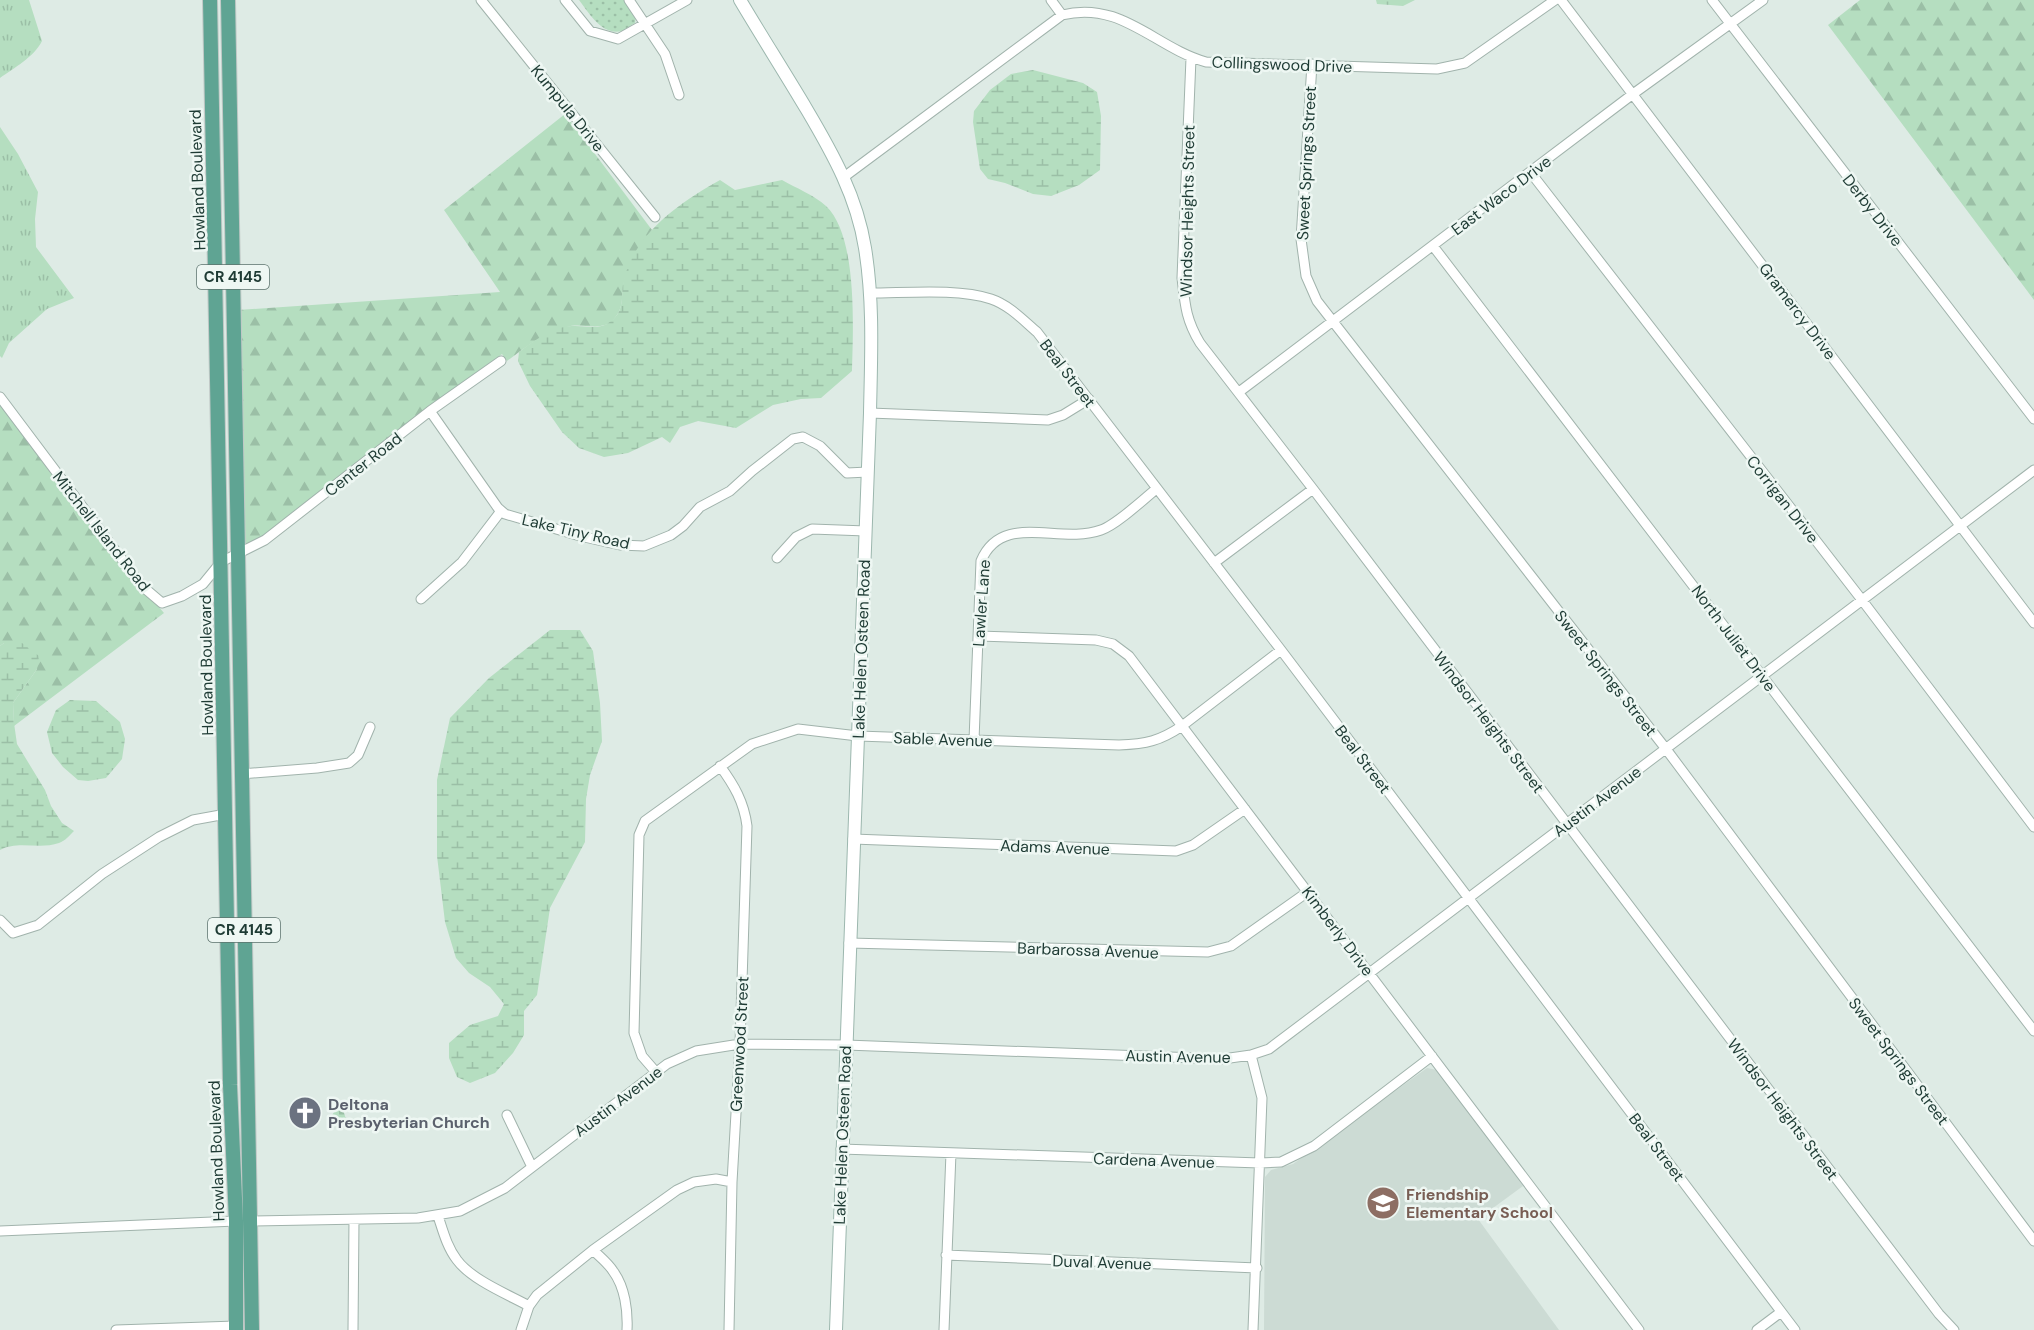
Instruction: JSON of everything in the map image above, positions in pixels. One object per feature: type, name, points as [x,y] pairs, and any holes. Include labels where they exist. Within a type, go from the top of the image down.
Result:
[{"type":"main road","name":"Howland Boulevard","points":[[210,0],[230,1085],[252,1330]]},
{"type":"main road","name":"Howland Boulevard","points":[[226,2],[241,774],[243,1221],[236,1328]]},
{"type":"main road","points":[[210,20],[219,32],[221,76],[229,98]]},
{"type":"street","name":"Kumpula Drive","points":[[481,0],[655,217]]},
{"type":"street","points":[[565,0],[590,31],[618,39],[687,0]]},
{"type":"street","points":[[629,0],[665,54],[679,95]]},
{"type":"street","name":"Lake Helen Osteen Road","points":[[740,0],[791,82],[844,177],[857,212],[865,248],[870,293],[870,413],[836,1330]]},
{"type":"street","points":[[1051,0],[1062,15]]},
{"type":"street","name":"Collingswood Drive","points":[[844,177],[1062,15],[1085,5],[1101,4],[1120,10],[1191,58],[1206,62],[1437,69],[1465,63],[1555,0]]},
{"type":"street","name":"Gramercy Drive","points":[[1561,0],[2034,623]]},
{"type":"street","name":"Derby Drive","points":[[1712,0],[2034,419]]},
{"type":"street","name":"East Waco Drive","points":[[1239,392],[1633,94],[1763,0]]},
{"type":"street","name":"Windsor Heights Street","points":[[1191,58],[1182,278],[1185,310],[1190,327],[1939,1314],[1954,1330]]},
{"type":"street","name":"Sweet Springs Street","points":[[1312,64],[1301,239],[1306,276],[1317,301],[1666,749],[2034,1241]]},
{"type":"street","name":"Corrigan Drive","points":[[1531,173],[1862,600],[2034,827]]},
{"type":"street","name":"North Juliet Drive","points":[[1433,246],[2034,1031]]},
{"type":"street","name":"Beal Street","points":[[870,293],[968,293],[993,300],[1014,311],[1037,332],[1795,1330]]},
{"type":"street","name":"Center Road","points":[[221,562],[265,540],[430,411],[501,361]]},
{"type":"street","name":"Mitchell Island Road","points":[[0,396],[142,586],[162,603],[182,596],[203,584],[221,562]]},
{"type":"street","points":[[870,413],[1048,420],[1063,415],[1089,399]]},
{"type":"street","name":"Lake Tiny Road","points":[[430,411],[501,511],[580,536],[620,545],[644,546],[671,535],[683,526],[700,507],[730,491],[793,439],[803,437],[820,446],[847,473],[868,472]]},
{"type":"street","name":"Austin Avenue","points":[[0,1231],[243,1221],[354,1220],[438,1216],[460,1211],[506,1188],[655,1071],[696,1051],[713,1047],[740,1044],[846,1045],[1223,1059],[1251,1055],[1269,1049],[2034,470]]},
{"type":"street","name":"Lawler Lane","points":[[974,740],[981,561],[985,550],[1002,536],[1019,532],[1081,536],[1103,529],[1156,489]]},
{"type":"street","points":[[1214,563],[1313,489]]},
{"type":"street","points":[[421,599],[462,562],[501,511]]},
{"type":"street","points":[[777,558],[796,537],[812,529],[866,531]]},
{"type":"street","name":"Kimberly Drive","points":[[978,636],[1096,640],[1113,644],[1129,656],[1639,1330]]},
{"type":"street","name":"Sable Avenue","points":[[655,1071],[642,1056],[634,1033],[639,836],[645,821],[752,744],[798,729],[858,736],[1144,744],[1165,737],[1182,726],[1281,651]]},
{"type":"street","points":[[241,774],[308,769],[349,763],[358,755],[370,727]]},
{"type":"street","name":"Greenwood Street","points":[[720,766],[736,788],[746,812],[747,826],[740,1044],[732,1182],[729,1330]]},
{"type":"street","name":"Adams Avenue","points":[[853,839],[1176,851],[1194,845],[1245,809]]},
{"type":"street","points":[[0,920],[13,933],[38,926],[102,874],[159,837],[193,820],[226,814]]},
{"type":"street","name":"Barbarossa Avenue","points":[[849,943],[1208,952],[1231,946],[1309,891]]},
{"type":"street","points":[[1251,1055],[1262,1098],[1254,1330]]},
{"type":"street","name":"Cardena Avenue","points":[[841,1149],[1281,1162],[1314,1146],[1432,1056]]},
{"type":"street","points":[[507,1115],[532,1167]]},
{"type":"street","points":[[944,1330],[951,1153]]},
{"type":"street","points":[[521,1330],[537,1295],[593,1250],[677,1190],[694,1182],[716,1179],[732,1182]]},
{"type":"street","points":[[438,1216],[446,1240],[457,1260],[470,1273],[530,1306]]},
{"type":"street","points":[[354,1220],[354,1330]]},
{"type":"street","points":[[593,1250],[614,1272],[625,1297],[627,1330]]},
{"type":"street","name":"Duval Avenue","points":[[946,1255],[1257,1268]]},
{"type":"street","points":[[1757,1330],[1781,1312]]},
{"type":"street","points":[[116,1330],[236,1328]]},
{"type":"shaded area","name":"Friendship Elementary School","points":[[1427,1068],[1437,1070],[1448,1083],[1523,1186],[1478,1219],[1559,1330],[1264,1330],[1265,1177],[1271,1170],[1293,1164]]},
{"type":"green space","points":[[0,0],[29,0],[42,41],[29,57],[0,78]]},
{"type":"green space","points":[[579,0],[627,0],[636,16],[635,23],[622,31],[608,30],[592,17]]},
{"type":"green space","points":[[1376,0],[1415,0],[1403,6],[1377,4]]},
{"type":"green space","points":[[1860,0],[2034,0],[2034,300],[1828,25]]},
{"type":"green space","points":[[1033,70],[1083,83],[1097,92],[1101,116],[1100,170],[1079,185],[1051,196],[1033,194],[988,179],[980,169],[973,122],[974,111],[990,90],[1011,74]]},
{"type":"green space","points":[[565,114],[652,230],[627,271],[621,306],[616,316],[612,321],[601,326],[572,326],[549,333],[507,361],[502,354],[423,411],[263,537],[242,546],[238,310],[500,292],[444,210]]},
{"type":"green space","points":[[0,127],[18,154],[38,192],[35,219],[36,247],[74,298],[47,309],[9,343],[2,358],[0,356]]},
{"type":"green space","points":[[720,180],[735,190],[782,180],[821,202],[836,220],[849,260],[853,308],[852,371],[821,398],[801,399],[773,405],[736,428],[698,421],[680,427],[670,443],[662,437],[628,453],[604,457],[579,448],[562,432],[530,386],[518,361],[519,352],[557,329],[572,326],[602,326],[616,317],[621,307],[624,279],[630,262],[649,233],[690,198]]},
{"type":"green space","points":[[0,405],[138,589],[164,613],[14,726],[13,703],[37,669],[4,643],[0,646]]},
{"type":"green space","points":[[550,630],[580,630],[593,651],[602,741],[590,775],[586,799],[585,842],[550,908],[537,995],[524,1011],[524,1035],[513,1053],[495,1073],[470,1083],[457,1077],[449,1058],[449,1043],[470,1025],[498,1016],[504,1004],[490,987],[469,973],[456,958],[445,922],[437,856],[437,780],[450,718],[489,678]]},
{"type":"green space","points":[[4,643],[22,643],[39,656],[37,669],[13,703],[14,723],[17,744],[45,790],[51,806],[62,823],[74,831],[59,843],[44,846],[14,846],[0,850],[0,646]]},
{"type":"green space","points":[[70,700],[96,701],[120,722],[125,739],[122,759],[106,778],[78,780],[52,753],[47,732],[56,710]]},
{"type":"green space","points":[[340,1108],[346,1119],[338,1127],[329,1121],[334,1112]]},
{"type":"place","name":"Deltona Presbyterian Church","points":[[305,1113]]},
{"type":"place","name":"Friendship Elementary School","points":[[1383,1203]]}]
